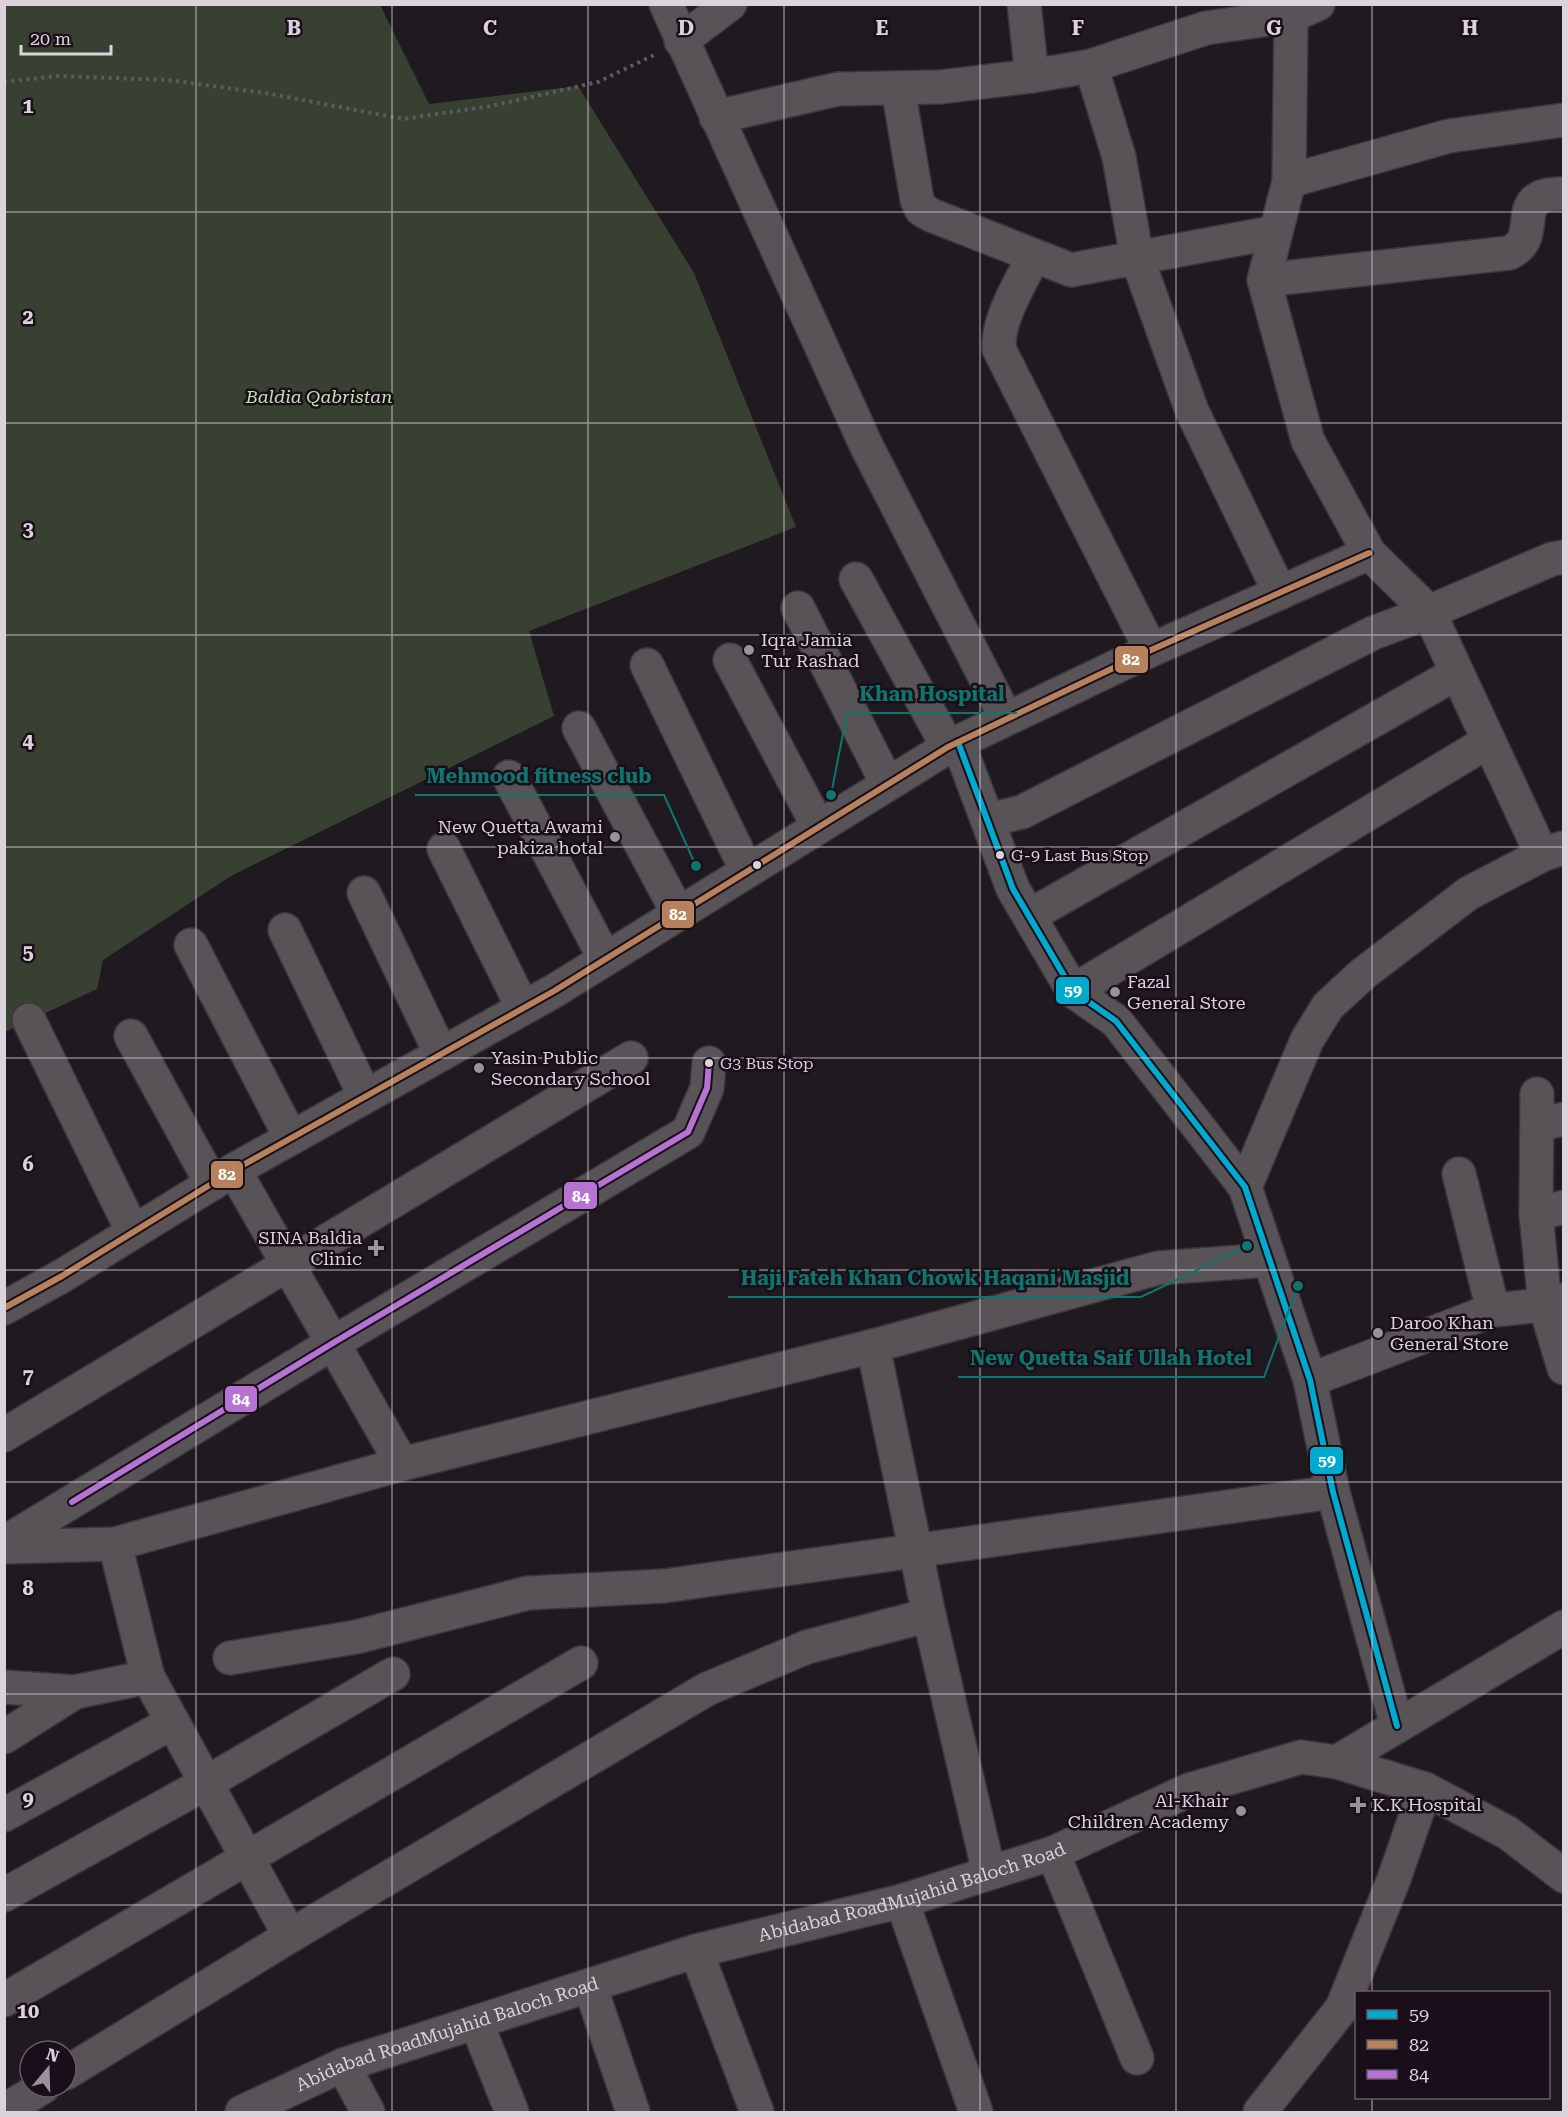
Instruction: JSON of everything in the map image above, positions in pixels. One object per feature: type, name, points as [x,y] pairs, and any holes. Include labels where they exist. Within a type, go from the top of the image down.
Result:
[{"type":"street","points":[[666,4],[866,445],[1006,718]]},
{"type":"street","points":[[681,41],[730,4]]},
{"type":"street","points":[[1024,4],[1032,76]]},
{"type":"street","points":[[716,117],[838,89],[939,87],[1032,76],[1091,66],[1206,28],[1304,10],[1288,181],[1263,280],[1308,441],[1369,553],[1429,612],[1489,741],[1553,851],[1469,893],[1364,974],[1328,1006],[1307,1040],[1245,1187]]},
{"type":"street","points":[[1091,66],[1119,158],[1137,258],[1192,411],[1280,593]]},
{"type":"street","points":[[898,88],[917,200],[921,209],[1034,256],[1071,270],[1276,232]]},
{"type":"street","points":[[1288,181],[1449,136],[1563,120]]},
{"type":"street","points":[[1263,280],[1509,253],[1518,249],[1524,240],[1531,204],[1540,196],[1563,194]]},
{"type":"street","points":[[1034,256],[1003,322],[998,337],[999,349],[1151,650]]},
{"type":"street","points":[[4,1308],[223,1177],[523,1008],[887,783],[953,745],[1151,650],[1369,553]]},
{"type":"street","points":[[988,820],[1022,812],[1373,633],[1429,612],[1552,559],[1563,557]]},
{"type":"street","points":[[856,579],[953,745],[988,820],[1013,889],[1074,991],[1116,1021],[1245,1187],[1310,1380],[1333,1492],[1397,1726]]},
{"type":"street","points":[[798,608],[887,783]]},
{"type":"street","points":[[730,660],[818,826]]},
{"type":"street","points":[[647,665],[747,871]]},
{"type":"street","points":[[1029,916],[1457,674]]},
{"type":"street","points":[[579,728],[678,913]]},
{"type":"street","points":[[1074,991],[1489,741]]},
{"type":"street","points":[[509,777],[605,959]]},
{"type":"street","points":[[444,849],[523,1008]]},
{"type":"street","points":[[364,893],[441,1054]]},
{"type":"street","points":[[285,930],[365,1096]]},
{"type":"street","points":[[191,945],[291,1138]]},
{"type":"street","points":[[29,1020],[133,1232]]},
{"type":"street","points":[[131,1036],[223,1177],[288,1264],[402,1464]]},
{"type":"street","points":[[4,1435],[631,1058]]},
{"type":"street","points":[[4,1545],[333,1343],[688,1132],[707,1088],[709,1063]]},
{"type":"street","points":[[1546,1113],[1554,1303],[1563,1368]]},
{"type":"street","points":[[1459,1174],[1493,1310]]},
{"type":"street","points":[[4,1545],[115,1544],[402,1464],[873,1346],[1158,1268],[1269,1260]]},
{"type":"street","points":[[1310,1380],[1493,1310],[1554,1303]]},
{"type":"street","points":[[873,1346],[929,1615],[989,1873]]},
{"type":"street","points":[[230,1658],[356,1637],[528,1593],[664,1586],[1333,1492]]},
{"type":"street","points":[[115,1544],[148,1677],[290,1936]]},
{"type":"street","points":[[78,2066],[290,1936],[707,1689],[807,1647],[929,1615]]},
{"type":"street","points":[[1337,1762],[1563,1627]]},
{"type":"street","points":[[4,2000],[581,1663]]},
{"type":"street","points":[[4,1895],[206,1783],[393,1674]]},
{"type":"street","points":[[4,1688],[75,1692],[148,1677]]},
{"type":"street","points":[[4,1737],[75,1692]]},
{"type":"street","points":[[4,1815],[173,1722]]},
{"type":"street","name":"Abidabad RoadMujahid Baloch Road","points":[[242,2112],[343,2065],[696,1951],[902,1900],[1053,1853],[1189,1790],[1301,1757],[1337,1762],[1425,1789],[1508,1833],[1563,1876]]},
{"type":"street","points":[[1260,2112],[1342,2008],[1394,1880],[1425,1789]]},
{"type":"street","points":[[1053,1853],[1137,2058]]},
{"type":"street","points":[[902,1900],[976,2112]]},
{"type":"street","points":[[696,1951],[757,2112]]},
{"type":"street","points":[[590,1986],[633,2112]]},
{"type":"street","points":[[476,2022],[512,2112]]},
{"type":"street","points":[[343,2065],[368,2112]]},
{"type":"street","points":[[4,2111],[24,2099]]},
{"type":"path","points":[[4,82],[58,76],[168,80],[271,94],[404,119],[491,106],[598,82],[681,41]]},
{"type":"green space","name":"Baldia Qabristan","points":[[4,5],[380,5],[429,104],[578,86],[694,273],[796,527],[529,631],[554,716],[231,876],[103,960],[97,989],[5,1032]]},
{"type":"transit line","name":"82","points":[[4,1308],[62,1276],[234,1170],[554,991],[948,747],[1151,650],[1369,553]]},
{"type":"transit line","name":"59","points":[[958,742],[1013,889],[1073,991],[1116,1021],[1245,1187],[1310,1380],[1333,1492],[1397,1726]]},
{"type":"transit line","name":"84","points":[[72,1502],[333,1343],[688,1132],[707,1088],[709,1063]]},
{"type":"place","name":"Iqra Jamia Tur Rashad","points":[[749,650]]},
{"type":"place","name":"Khan Hospital","points":[[831,795]]},
{"type":"place","name":"New Quetta Awami pakiza hotal","points":[[615,837]]},
{"type":"place","name":"G-9 Last Bus Stop","points":[[1000,855]]},
{"type":"place","name":"Mehmood fitness club","points":[[696,866]]},
{"type":"place","name":"Fazal General Store","points":[[1115,992]]},
{"type":"place","name":"G3 Bus Stop","points":[[709,1063]]},
{"type":"place","name":"Yasin Public Secondary School","points":[[479,1068]]},
{"type":"place","name":"Haji Fateh Khan Chowk Haqani Masjid","points":[[1247,1246]]},
{"type":"place","name":"SINA Baldia Clinic","points":[[376,1248]]},
{"type":"place","name":"New Quetta Saif Ullah Hotel","points":[[1298,1286]]},
{"type":"place","name":"Daroo Khan General Store","points":[[1378,1333]]},
{"type":"place","name":"K.K Hospital","points":[[1358,1805]]},
{"type":"place","name":"Al-Khair Children Academy","points":[[1241,1811]]}]
